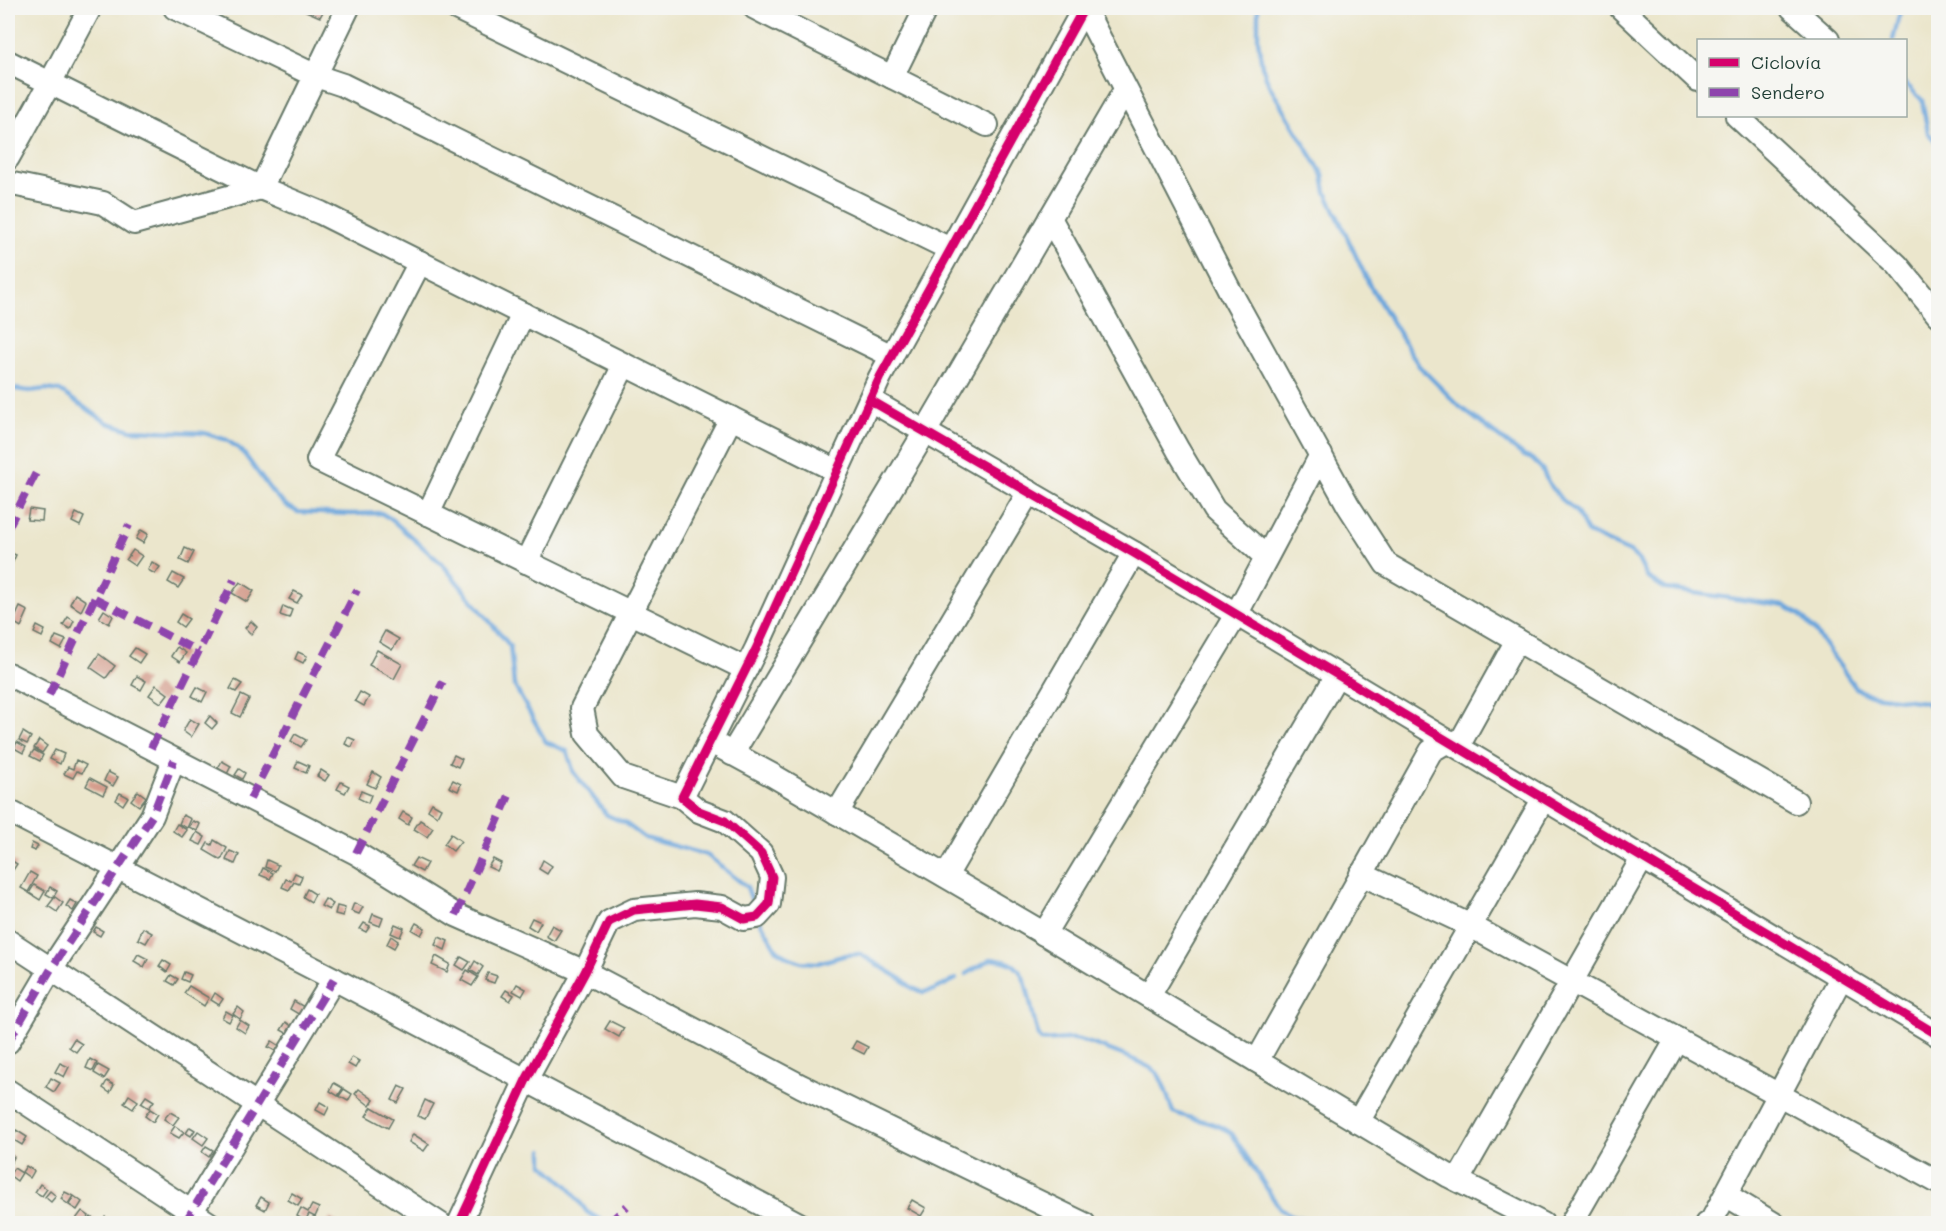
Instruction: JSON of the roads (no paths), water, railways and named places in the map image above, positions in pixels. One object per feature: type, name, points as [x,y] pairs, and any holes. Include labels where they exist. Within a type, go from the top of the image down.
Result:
[{"type":"street","points":[[8,158],[90,8]]},
{"type":"street","points":[[176,8],[316,76],[343,85],[892,356]]},
{"type":"street","points":[[8,183],[103,203],[134,223],[261,188],[348,8]]},
{"type":"street","points":[[456,8],[950,249]]},
{"type":"street","points":[[755,8],[987,125]]},
{"type":"street","points":[[892,77],[926,8]]},
{"type":"street","points":[[682,797],[746,669],[892,356],[1084,8]]},
{"type":"street","points":[[1084,8],[1230,291],[1347,505],[1386,564],[1796,802]]},
{"type":"street","points":[[1621,8],[1697,79]]},
{"type":"street","points":[[1792,8],[1827,39]]},
{"type":"street","points":[[8,62],[261,188],[321,213],[837,471]]},
{"type":"street","points":[[732,754],[925,432],[1125,90]]},
{"type":"street","points":[[1738,117],[1897,265],[1938,315]]},
{"type":"street","points":[[1050,218],[1178,450],[1214,510],[1266,557]]},
{"type":"street","points":[[420,262],[318,460],[746,669]]},
{"type":"street","points":[[428,514],[523,314]]},
{"type":"street","points":[[526,562],[624,365]]},
{"type":"street","points":[[870,400],[1134,554],[1938,1035]]},
{"type":"street","points":[[459,1224],[526,1080],[585,972],[609,922],[634,910],[695,904],[722,907],[744,919],[757,917],[769,904],[772,877],[761,853],[725,822],[699,811],[682,797],[623,777],[587,734],[582,708],[731,418]]},
{"type":"street","points":[[1044,934],[1236,615],[1321,456]]},
{"type":"street","points":[[837,813],[1029,492]]},
{"type":"street","points":[[946,876],[1134,554]]},
{"type":"street","points":[[1257,1061],[1431,751],[1448,741],[1460,743],[1517,640]]},
{"type":"street","points":[[8,674],[356,853],[456,915],[585,972],[801,1086],[1084,1224]]},
{"type":"street","points":[[1149,996],[1337,675]]},
{"type":"street","points":[[711,742],[946,876],[1458,1180],[1543,1224]]},
{"type":"street","points":[[8,1042],[51,969],[152,816],[174,760]]},
{"type":"street","points":[[1358,1122],[1544,798]]},
{"type":"street","points":[[8,811],[118,866],[799,1224]]},
{"type":"street","points":[[1458,1180],[1643,857]]},
{"type":"street","points":[[1361,874],[1470,926],[1938,1182]]},
{"type":"street","points":[[8,941],[440,1224]]},
{"type":"street","points":[[1706,1224],[1711,1222],[1726,1195],[1842,976]]},
{"type":"street","points":[[8,1091],[195,1220],[259,1105],[334,979]]},
{"type":"street","points":[[1571,1224],[1677,1039]]},
{"type":"street","points":[[1726,1195],[1774,1224]]},
{"type":"waterway","points":[[1258,8],[1258,40],[1262,66],[1269,85],[1323,175],[1326,192],[1370,286],[1419,366],[1460,407],[1524,456],[1532,459],[1542,469],[1560,498],[1576,511],[1588,533],[1630,552],[1638,559],[1647,577],[1666,589],[1785,606],[1800,615],[1814,630],[1855,687],[1866,694],[1924,702],[1938,713]]},
{"type":"waterway","points":[[1893,39],[1901,8]]},
{"type":"waterway","points":[[1907,85],[1922,100],[1928,133],[1938,144]]},
{"type":"waterway","points":[[8,388],[60,391],[108,423],[131,430],[204,433],[227,440],[242,451],[272,492],[285,505],[298,512],[381,513],[391,519],[443,565],[510,646],[514,685],[546,742],[567,751],[574,773],[607,815],[625,823],[645,838],[707,855],[747,887],[755,910]]},
{"type":"waterway","points":[[760,921],[777,950],[801,962],[818,963],[846,955],[860,954],[912,988],[923,992],[934,990],[956,979]]},
{"type":"waterway","points":[[966,974],[991,959],[1010,963],[1022,976],[1041,1040],[1074,1039],[1117,1053],[1151,1069],[1157,1073],[1162,1082],[1173,1112],[1211,1123],[1232,1134],[1280,1209],[1293,1216],[1328,1224]]},
{"type":"waterway","points":[[543,1150],[543,1164],[568,1186],[587,1212],[607,1224]]}]
